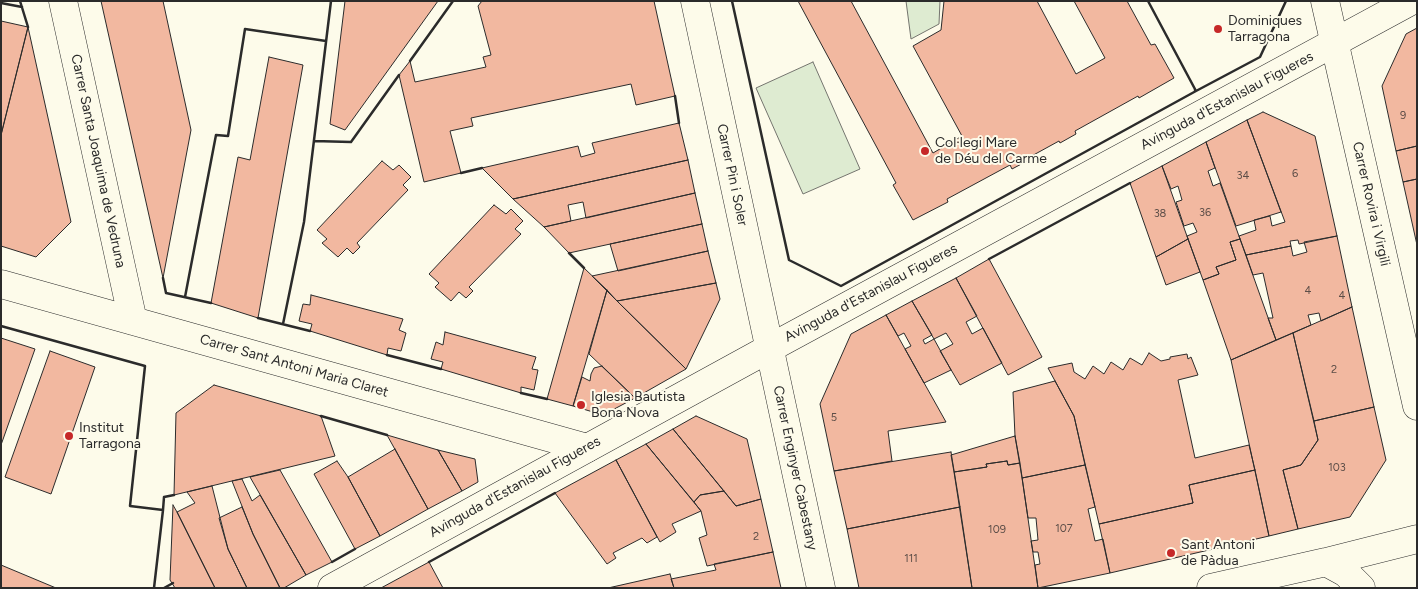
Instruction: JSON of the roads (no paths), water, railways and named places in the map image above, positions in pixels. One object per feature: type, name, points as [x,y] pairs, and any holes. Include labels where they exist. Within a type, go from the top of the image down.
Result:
[{"type":"street","name":"Carrer Santa Joaquima de Vedruna","points":[[63,1],[133,321]]},
{"type":"street","name":"Carrer Pin i Soler","points":[[695,1],[770,348]]},
{"type":"street","name":"Carrer Rovira i Virgili","points":[[1325,1],[1417,406]]},
{"type":"street","name":"Avinguda d'Estanislau Figueres","points":[[332,588],[770,348],[1411,1]]},
{"type":"street","name":"Carrer Sant Antoni Maria Claret","points":[[1,284],[587,448]]},
{"type":"street","name":"Carrer Enginyer Cabestany","points":[[770,348],[821,588]]},
{"type":"street","points":[[1211,588],[1417,539]]},
{"type":"street","points":[[1326,562],[1346,573],[1361,588]]},
{"type":"place","name":"Dominiques Tarragona","points":[[1218,29]]},
{"type":"place","name":"Col·legi Mare de Déu del Carme","points":[[925,151]]},
{"type":"place","name":"Iglesia Bautista Bona Nova","points":[[581,405]]},
{"type":"place","name":"Institut Tarragona","points":[[69,436]]},
{"type":"place","name":"Sant Antoni de Pàdua","points":[[1171,553]]}]
